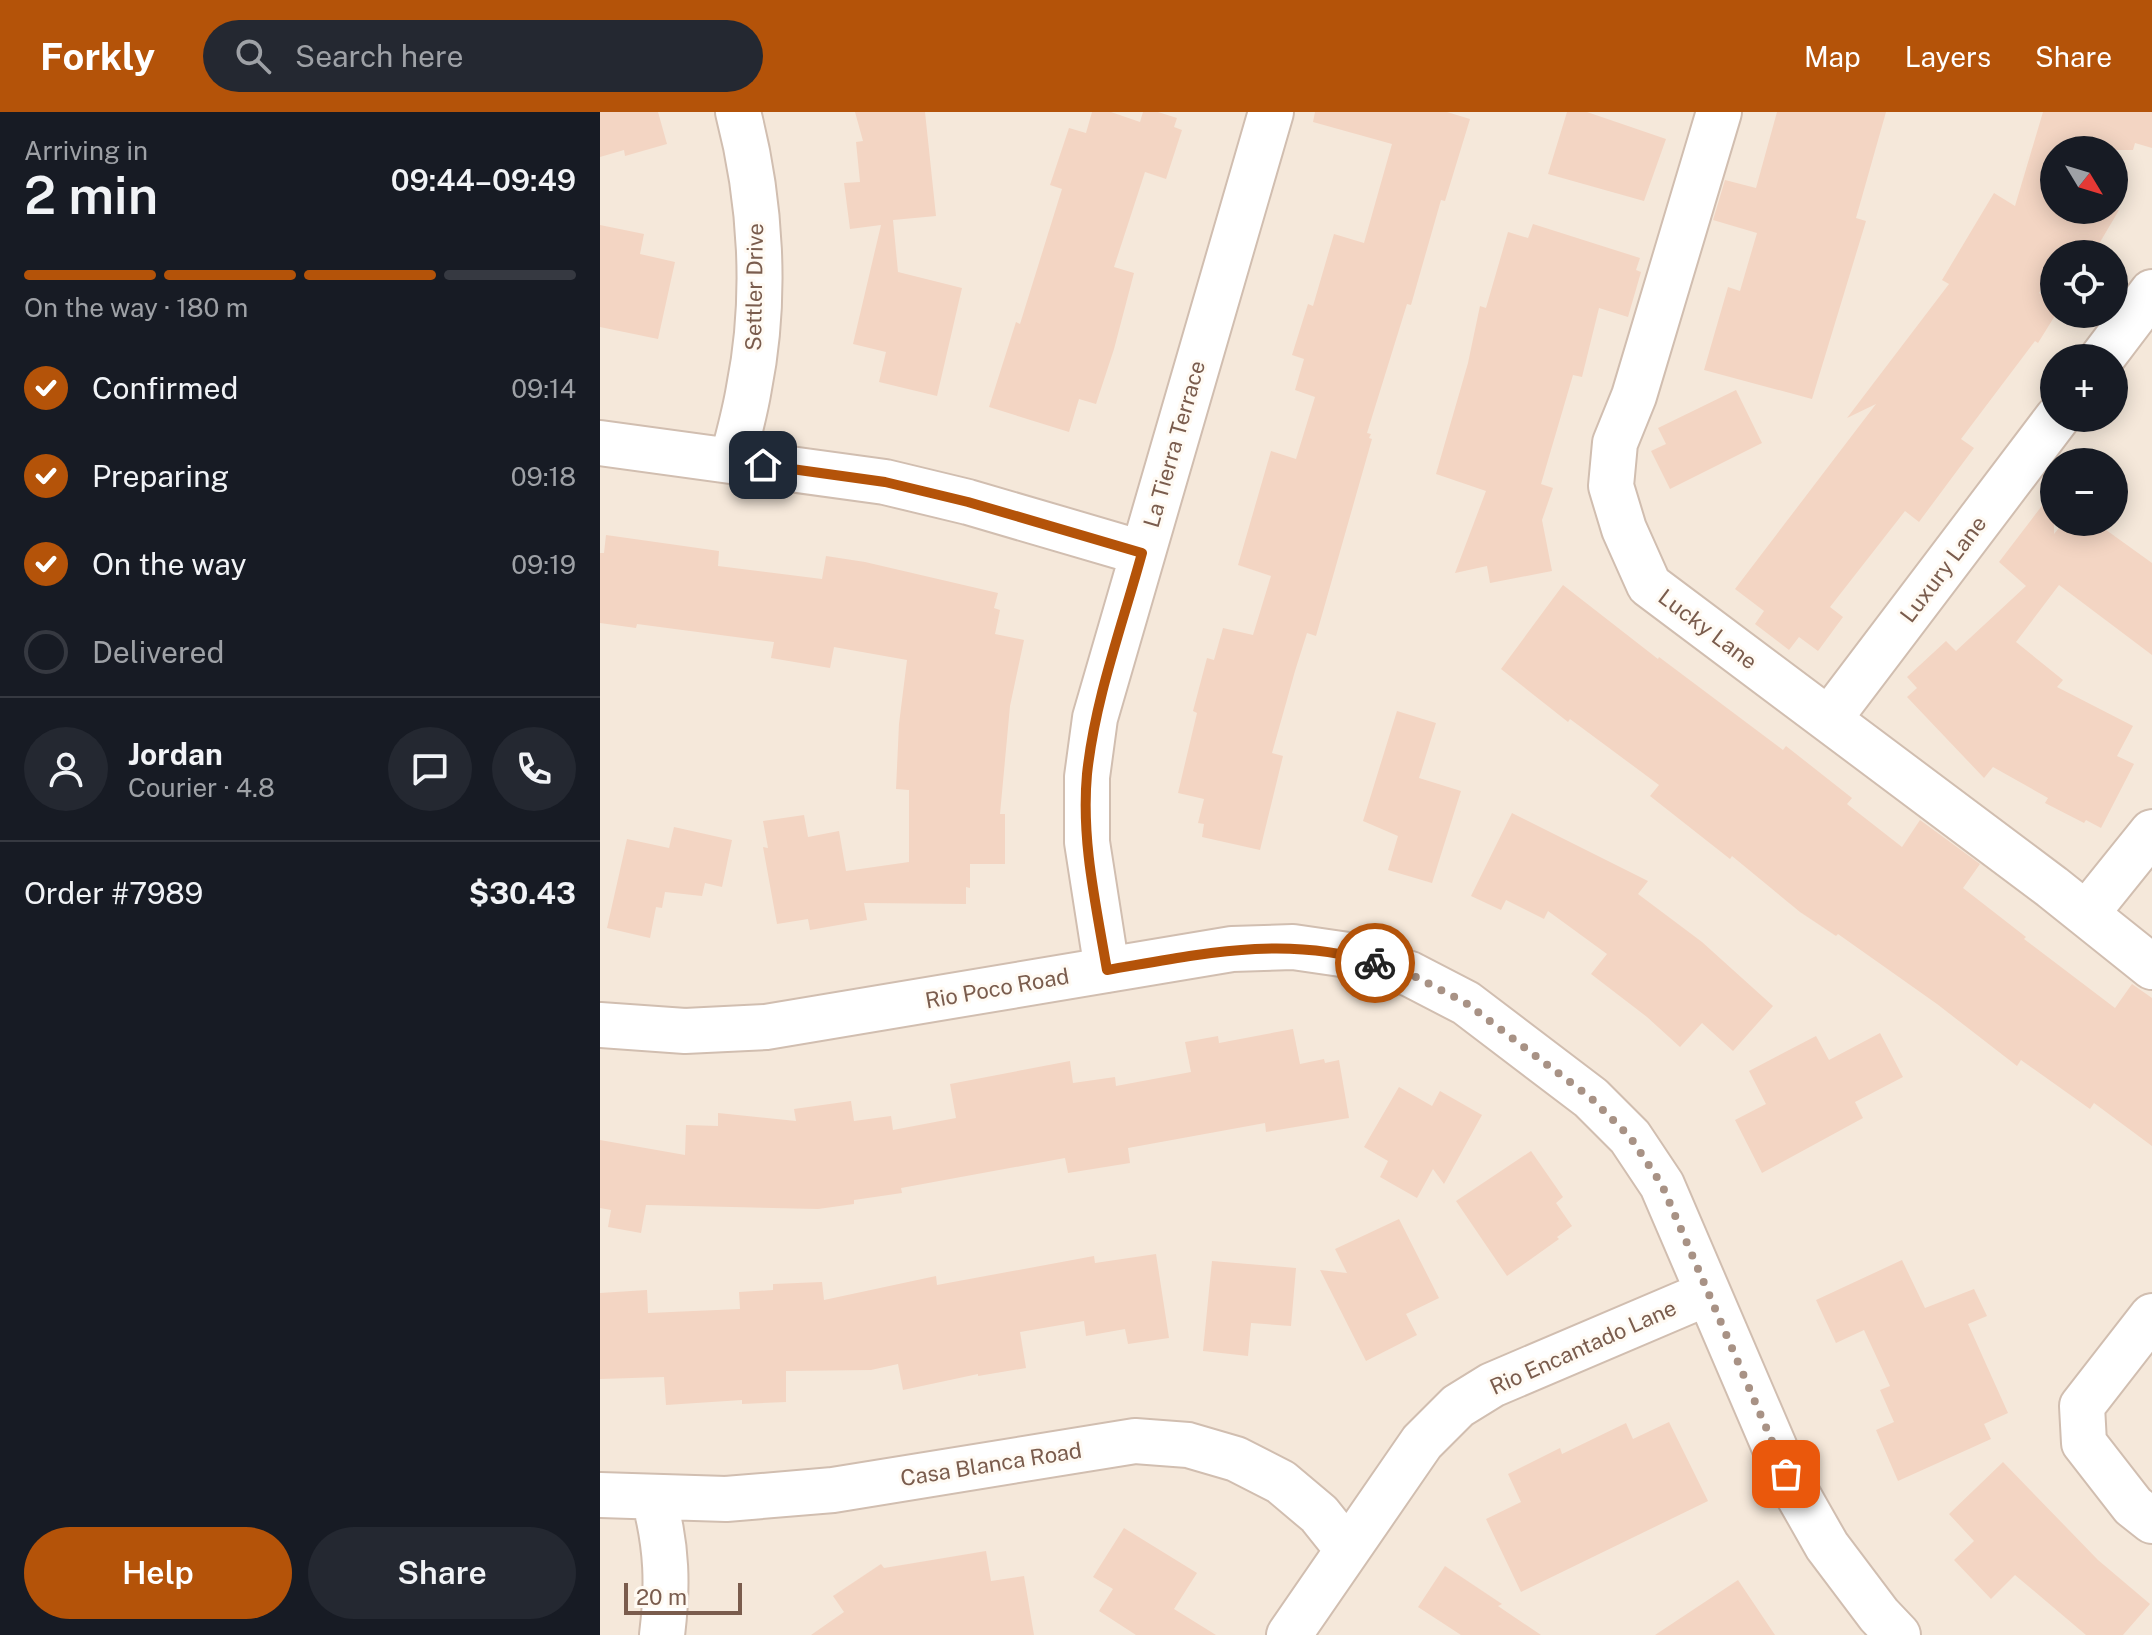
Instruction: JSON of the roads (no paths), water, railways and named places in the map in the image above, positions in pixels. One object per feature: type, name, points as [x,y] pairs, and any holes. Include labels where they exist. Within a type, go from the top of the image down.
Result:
[{"type":"street","name":"Settler Drive","points":[[732,461],[750,386],[759,303],[758,225],[748,148],[738,112]]},
{"type":"street","name":"La Tierra Terrace","points":[[1107,970],[1087,842],[1087,777],[1095,718],[1271,112]]},
{"type":"street","name":"Lucky Lane","points":[[1719,112],[1634,396],[1615,443],[1611,486],[1624,529],[1649,585],[2152,967]]},
{"type":"street","points":[[2113,344],[2152,292]]},
{"type":"street","name":"Luxury Lane","points":[[1829,719],[2046,432]]},
{"type":"street","points":[[600,443],[885,482],[968,502],[1142,553]]},
{"type":"street","points":[[2086,914],[2152,832]]},
{"type":"street","name":"Rio Poco Road","points":[[600,1025],[685,1031],[766,1027],[1232,949],[1293,947],[1355,956],[1410,974],[1466,1003],[1591,1098],[1630,1137],[1662,1185],[1786,1474],[1827,1546],[1898,1635]]},
{"type":"street","name":"Rio Encantado Lane","points":[[1289,1635],[1422,1442],[1458,1406],[1492,1385],[1708,1293]]},
{"type":"street","points":[[2152,1316],[2082,1406],[2084,1443],[2133,1506],[2152,1521]]},
{"type":"street","name":"Casa Blanca Road","points":[[600,1495],[726,1499],[833,1490],[1135,1441],[1188,1445],[1236,1459],[1281,1482],[1319,1514],[1347,1549]]},
{"type":"street","points":[[654,1499],[662,1529],[667,1583],[662,1635]]}]
